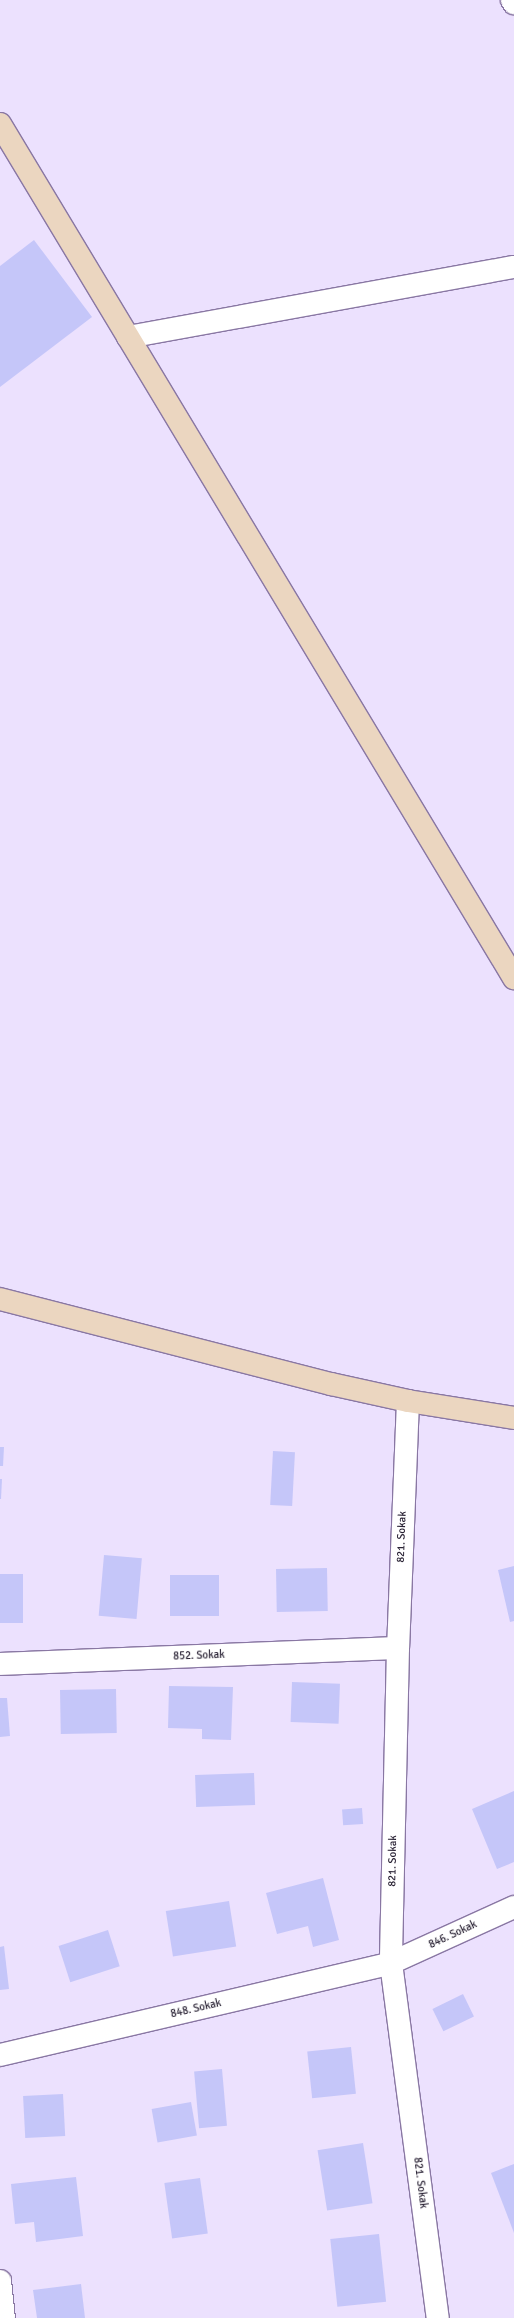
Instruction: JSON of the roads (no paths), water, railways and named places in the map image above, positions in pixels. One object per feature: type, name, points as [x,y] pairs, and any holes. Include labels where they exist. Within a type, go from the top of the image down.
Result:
[{"type":"street","points":[[0,124],[514,978]]},
{"type":"street","points":[[128,337],[514,267]]},
{"type":"street","points":[[0,1299],[408,1401],[514,1418]]},
{"type":"street","name":"821. Sokak","points":[[408,1401],[398,1648],[391,1963],[438,2318]]},
{"type":"street","name":"852. Sokak","points":[[0,1664],[398,1648]]},
{"type":"street","name":"846. Sokak","points":[[391,1963],[514,1906]]},
{"type":"street","name":"848. Sokak","points":[[0,2055],[391,1963]]},
{"type":"street","points":[[0,2281],[4,2318]]}]
